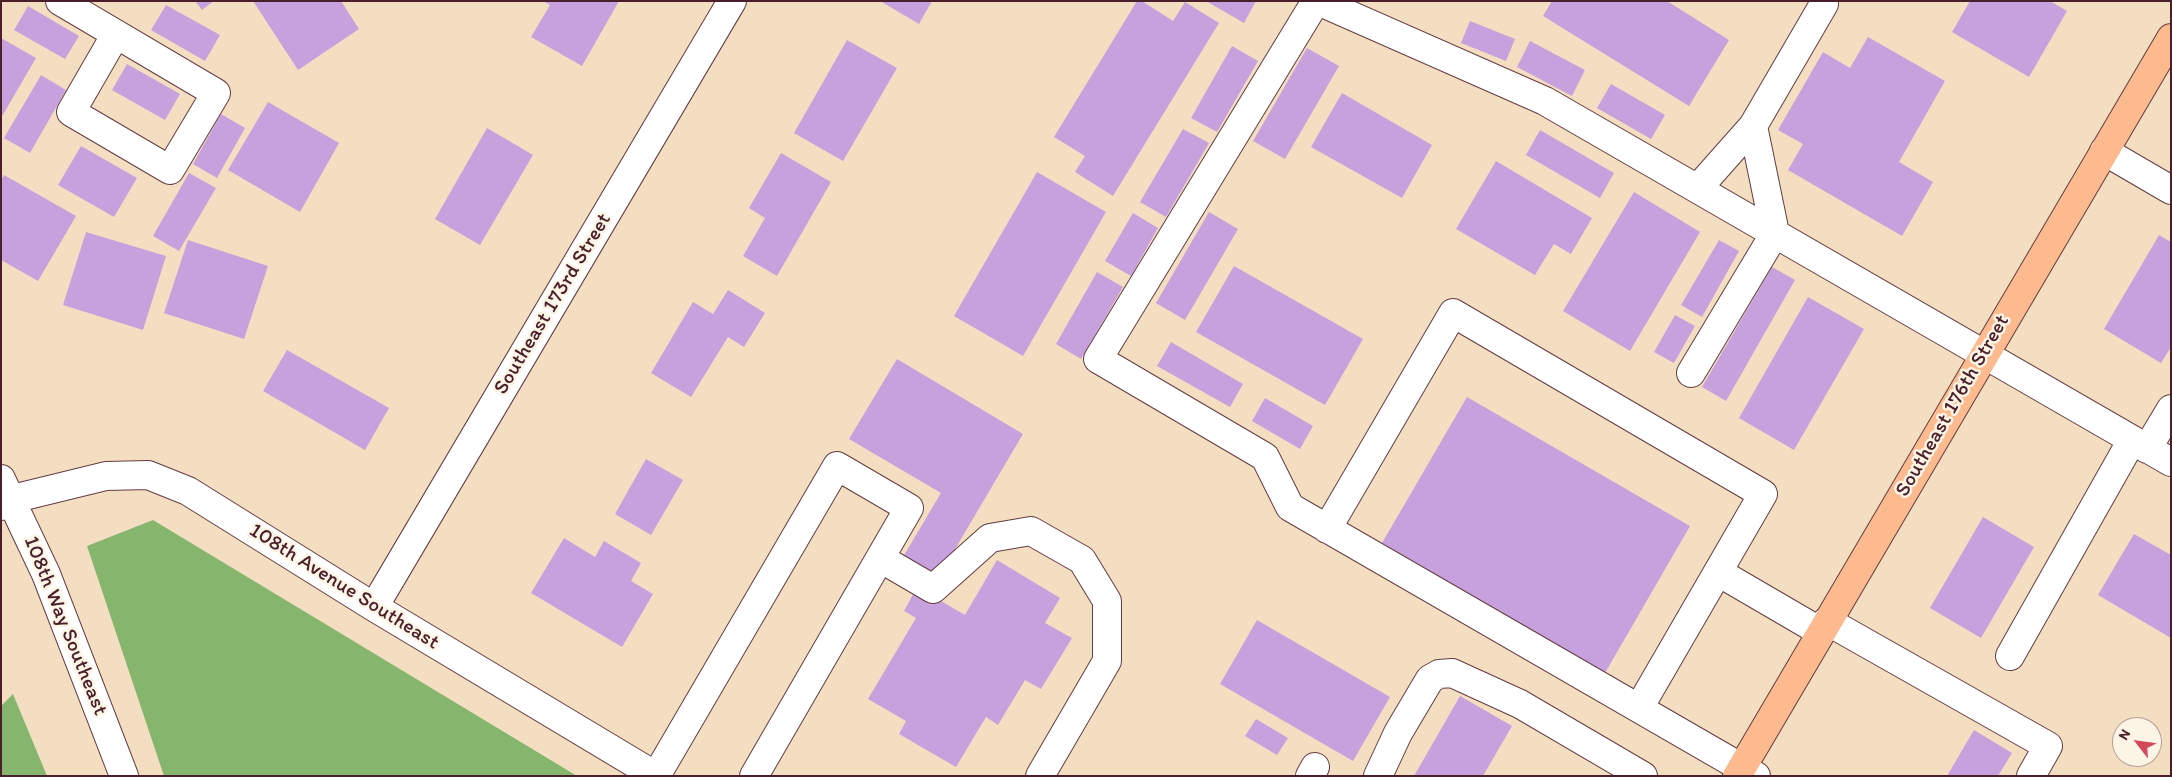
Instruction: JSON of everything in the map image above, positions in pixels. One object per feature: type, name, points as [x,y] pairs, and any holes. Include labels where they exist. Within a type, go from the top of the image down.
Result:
[{"type":"main road","name":"Southeast 176th Street","points":[[1745,773],[1824,627],[2171,38]]},
{"type":"street","points":[[60,1],[116,34],[216,93],[170,170],[71,112],[116,34]]},
{"type":"street","name":"Southeast 173rd Street","points":[[374,607],[732,1]]},
{"type":"street","points":[[1745,773],[1639,708],[1290,508],[1265,457],[1098,359],[1317,2],[1545,101],[2171,462]]},
{"type":"street","points":[[1698,188],[1753,126],[1824,4]]},
{"type":"street","points":[[1691,373],[1775,233],[1753,126]]},
{"type":"street","points":[[2104,151],[2171,190]]},
{"type":"street","points":[[1327,529],[1453,313],[1763,494],[1639,708]]},
{"type":"street","points":[[2010,656],[2140,444],[2171,410]]},
{"type":"street","points":[[656,776],[837,466],[909,508],[754,776]]},
{"type":"street","name":"108th Avenue Southeast","points":[[5,495],[106,476],[148,475],[188,491],[374,607],[656,776]]},
{"type":"street","name":"108th Way Southeast","points":[[5,495],[46,574],[124,776]]},
{"type":"street","points":[[880,558],[933,589],[990,538],[1031,531],[1082,560],[1107,601],[1108,661],[1040,776]]},
{"type":"street","points":[[1718,572],[2048,746],[2031,776]]},
{"type":"street","points":[[1378,776],[1398,732],[1430,679],[1439,674],[1452,673],[1520,704],[1643,776]]},
{"type":"green space","points":[[153,520],[577,776],[164,776],[87,546]]},
{"type":"green space","points":[[13,694],[47,776],[1,776],[1,706]]},
{"type":"building","points":[[195,1],[214,1],[202,10]]},
{"type":"building","points":[[253,1],[341,1],[359,29],[298,70]]},
{"type":"building","points":[[543,1],[619,1],[582,66],[531,37],[550,5]]},
{"type":"building","points":[[880,1],[932,1],[919,24]]},
{"type":"building","points":[[1137,1],[1142,1],[1173,21],[1185,2],[1219,23],[1113,196],[1075,172],[1085,156],[1054,137]]},
{"type":"building","points":[[1206,1],[1256,1],[1244,23]]},
{"type":"building","points":[[1552,1],[1667,1],[1729,40],[1689,106],[1543,16]]},
{"type":"building","points":[[1970,1],[2050,1],[2067,11],[2029,77],[1952,32]]},
{"type":"building","points":[[166,5],[220,35],[205,61],[151,30]]},
{"type":"building","points":[[28,6],[79,36],[65,59],[14,30]]},
{"type":"building","points":[[1470,21],[1515,39],[1506,61],[1461,43]]},
{"type":"building","points":[[1868,37],[1945,81],[1899,162],[1933,182],[1902,236],[1788,170],[1803,144],[1778,130],[1823,52],[1850,68]]},
{"type":"building","points":[[1,38],[36,58],[1,118]]},
{"type":"building","points":[[847,40],[897,68],[843,161],[794,133]]},
{"type":"building","points":[[1530,41],[1585,70],[1572,96],[1517,67]]},
{"type":"building","points":[[1232,46],[1258,61],[1217,132],[1191,118]]},
{"type":"building","points":[[1307,48],[1339,66],[1285,159],[1253,141]]},
{"type":"building","points":[[127,64],[180,94],[165,120],[112,90]]},
{"type":"building","points":[[41,75],[66,90],[30,153],[4,138]]},
{"type":"building","points":[[1611,84],[1665,115],[1651,139],[1597,108]]},
{"type":"building","points":[[1342,93],[1432,145],[1402,198],[1311,147]]},
{"type":"building","points":[[268,102],[339,143],[300,212],[228,170]]},
{"type":"building","points":[[221,114],[245,128],[217,178],[193,164]]},
{"type":"building","points":[[487,128],[533,155],[480,245],[435,219]]},
{"type":"building","points":[[1183,129],[1209,143],[1166,217],[1140,202]]},
{"type":"building","points":[[1540,130],[1614,173],[1600,198],[1526,155]]},
{"type":"building","points":[[81,146],[137,178],[114,217],[58,185]]},
{"type":"building","points":[[781,153],[831,182],[777,276],[743,256],[765,218],[749,208]]},
{"type":"building","points":[[1496,161],[1592,218],[1571,254],[1554,244],[1535,275],[1456,229]]},
{"type":"building","points":[[1037,172],[1106,212],[1023,356],[954,316]]},
{"type":"building","points":[[189,173],[216,188],[179,251],[153,236]]},
{"type":"building","points":[[4,175],[76,216],[38,281],[1,260],[1,180]]},
{"type":"building","points":[[1634,192],[1700,232],[1630,351],[1563,311]]},
{"type":"building","points":[[1209,212],[1238,229],[1185,320],[1156,303]]},
{"type":"building","points":[[1133,213],[1158,228],[1131,276],[1105,261]]},
{"type":"building","points":[[86,232],[166,256],[143,330],[63,305]]},
{"type":"building","points":[[2159,235],[2171,242],[2171,347],[2161,363],[2104,329]]},
{"type":"building","points":[[188,240],[268,266],[244,339],[164,313]]},
{"type":"building","points":[[1719,240],[1739,251],[1702,317],[1681,305]]},
{"type":"building","points":[[1234,266],[1363,339],[1325,405],[1196,332]]},
{"type":"building","points":[[1772,267],[1795,280],[1726,401],[1702,387]]},
{"type":"building","points":[[1097,272],[1123,287],[1081,359],[1056,344]]},
{"type":"building","points":[[728,290],[765,313],[744,347],[728,337],[691,397],[651,373],[693,302],[713,314]]},
{"type":"building","points":[[1808,297],[1864,329],[1794,450],[1739,418]]},
{"type":"building","points":[[1675,315],[1695,326],[1674,363],[1654,352]]},
{"type":"building","points":[[1171,342],[1243,384],[1230,407],[1157,366]]},
{"type":"building","points":[[287,350],[389,408],[365,450],[263,391]]},
{"type":"building","points":[[897,359],[1023,434],[935,583],[900,562],[941,493],[849,439]]},
{"type":"building","points":[[1467,397],[1690,526],[1605,673],[1382,543]]},
{"type":"building","points":[[1265,398],[1313,426],[1300,449],[1252,421]]},
{"type":"building","points":[[646,459],[683,480],[651,535],[615,514]]},
{"type":"building","points":[[1983,517],[2034,547],[1981,638],[1930,608]]},
{"type":"building","points":[[2134,534],[2171,555],[2171,638],[2098,595]]},
{"type":"building","points":[[564,538],[595,557],[604,541],[641,563],[631,581],[653,594],[622,647],[531,593]]},
{"type":"building","points":[[997,560],[1060,598],[1045,623],[1072,638],[1041,689],[1025,680],[998,725],[986,717],[956,767],[899,734],[906,721],[868,699],[916,618],[904,611],[917,587],[965,615]]},
{"type":"building","points":[[1257,620],[1390,697],[1353,761],[1220,684]]},
{"type":"building","points":[[1460,696],[1512,726],[1483,776],[1414,776]]},
{"type":"building","points":[[1256,719],[1288,738],[1277,755],[1245,736]]},
{"type":"building","points":[[1974,730],[2012,753],[1998,776],[1947,776]]}]
